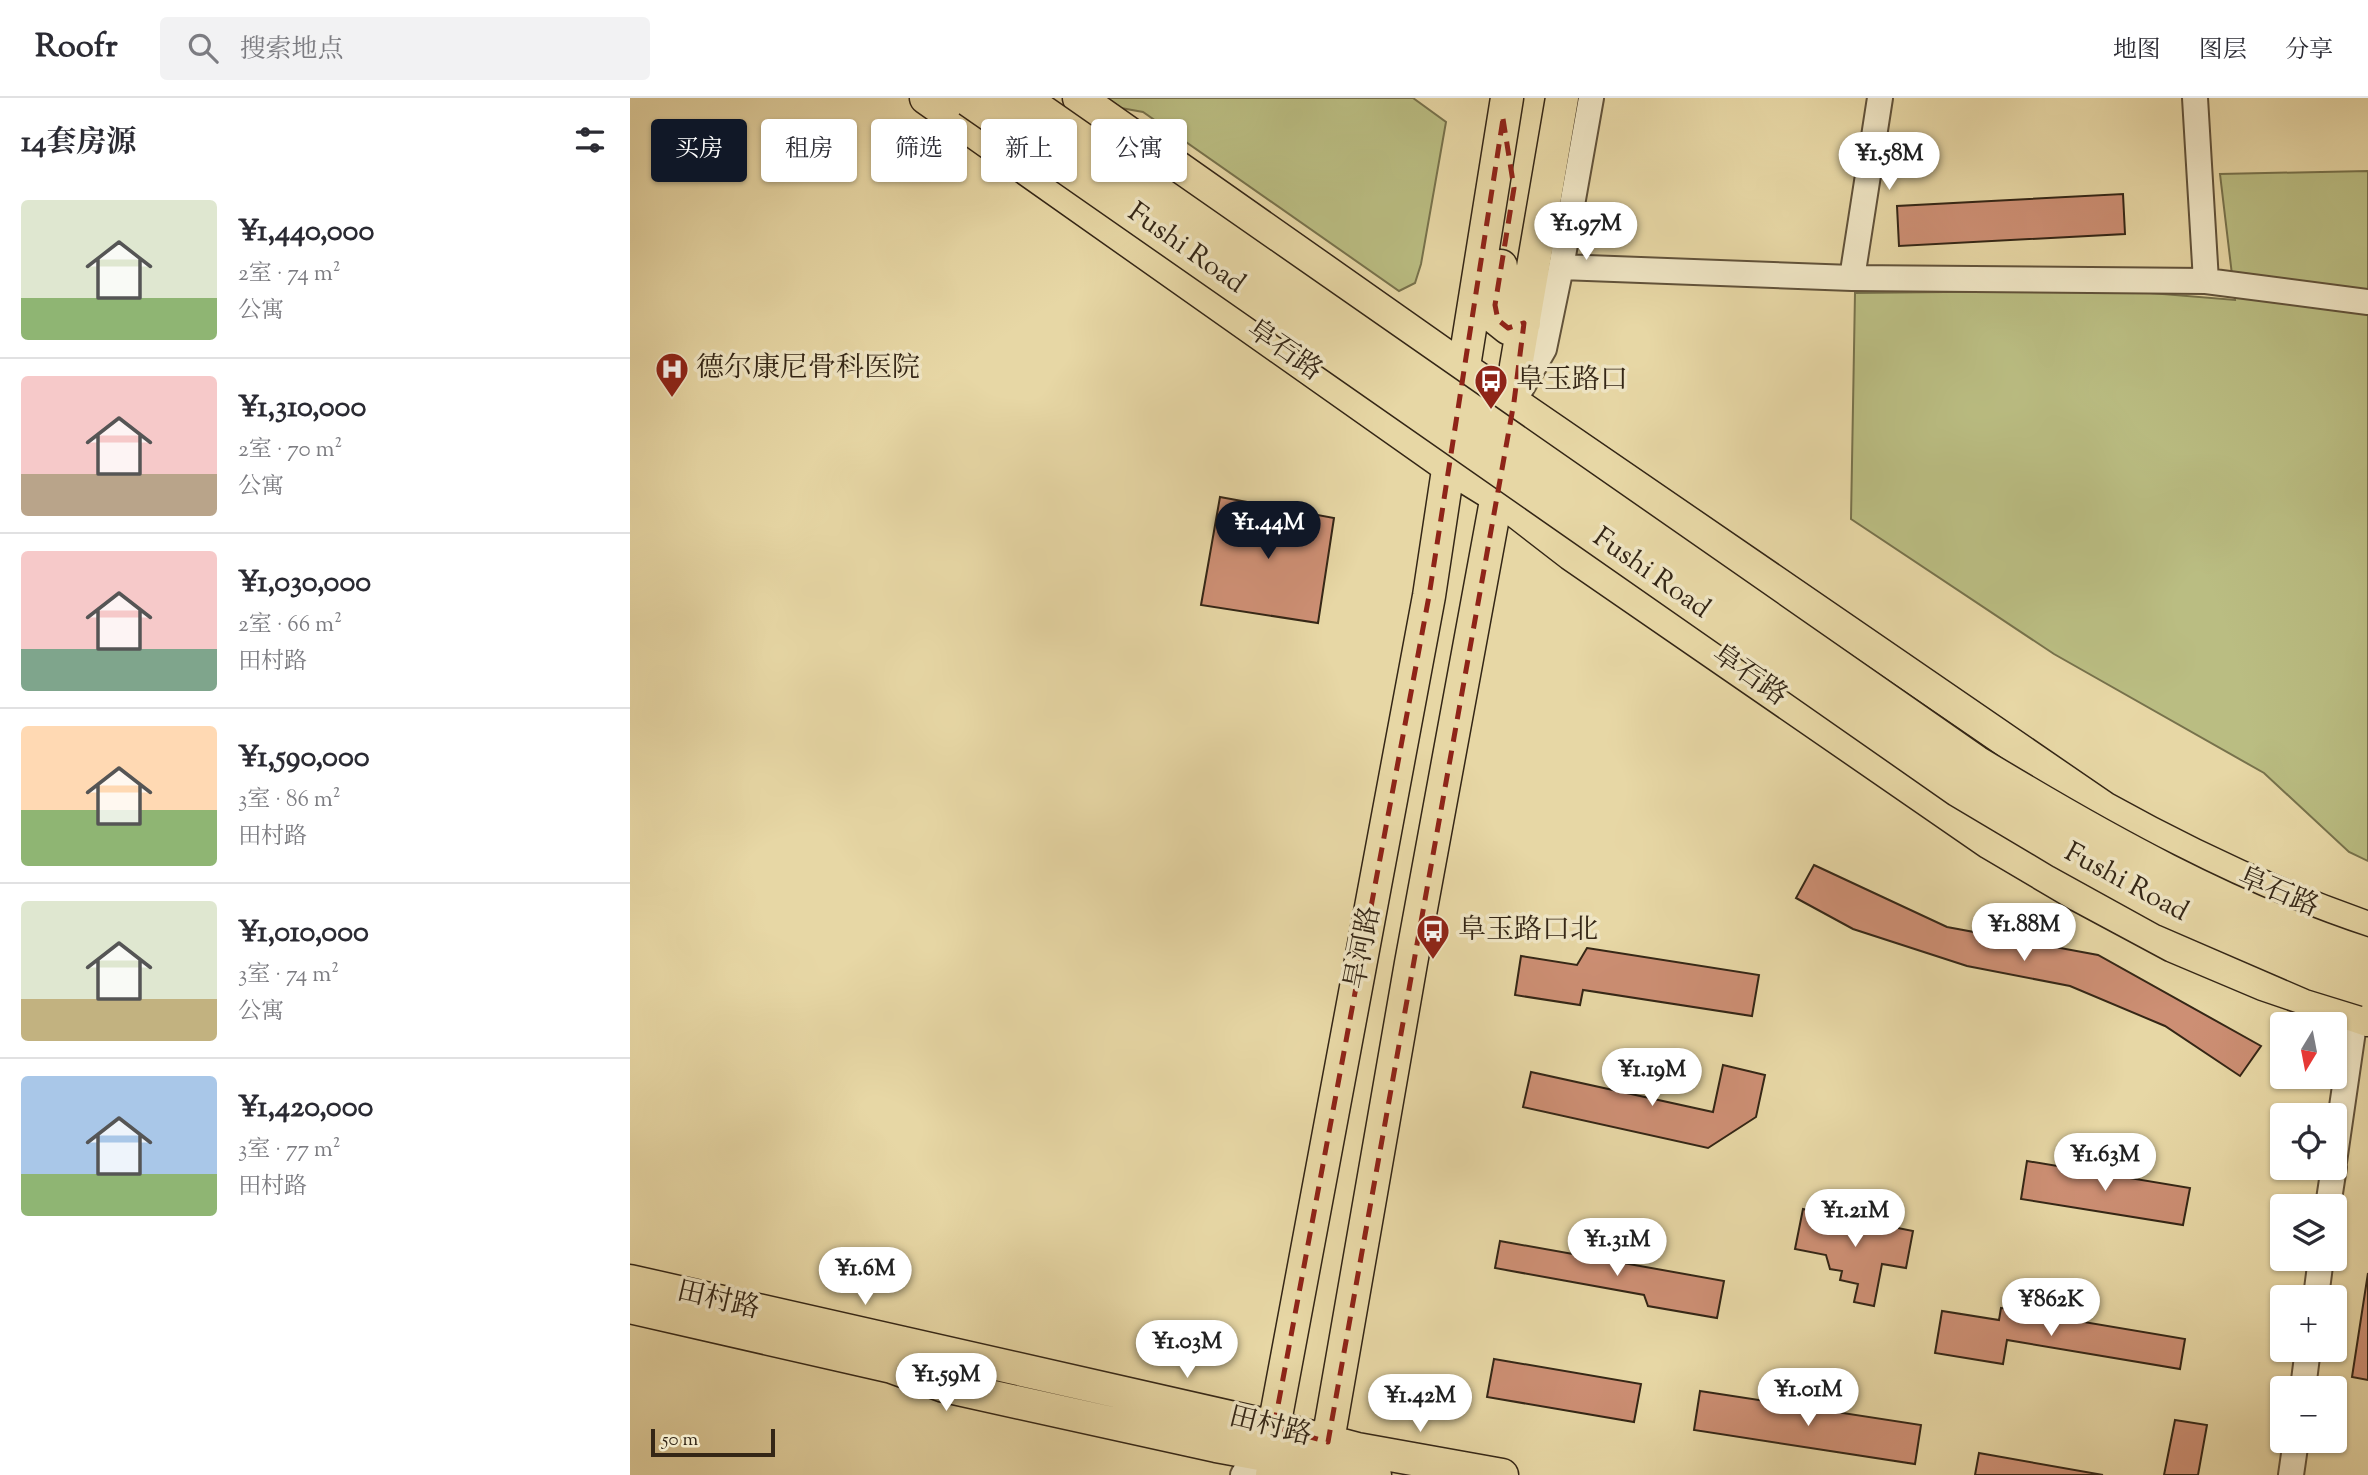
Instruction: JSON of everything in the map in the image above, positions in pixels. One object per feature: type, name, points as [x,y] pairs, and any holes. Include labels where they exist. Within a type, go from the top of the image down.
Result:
[{"type":"highway","name":"Fushi Road","points":[[970,98],[1959,788],[2168,908],[2316,972],[2363,1008]]},
{"type":"highway","name":"Fushi Road","points":[[1019,98],[1975,764],[2076,825],[2180,880],[2325,943],[2368,957]]},
{"type":"main road","name":"阜石路","points":[[926,98],[1449,467],[1496,496],[1572,554],[1990,843],[2078,895],[2173,946],[2263,984],[2363,1008]]},
{"type":"main road","name":"阜石路","points":[[1079,98],[1463,368],[2104,808],[2174,847],[2316,910],[2368,928]]},
{"type":"main road","name":"旱河路","points":[[1331,1466],[1514,402],[1516,366],[1562,98]]},
{"type":"main road","name":"旱河路","points":[[1264,1458],[1429,596],[1505,109]]},
{"type":"main road","points":[[1505,109],[1514,188],[1495,305],[1497,320],[1508,328],[1524,323]]},
{"type":"main road","name":"田村路","points":[[630,1281],[1264,1458]]},
{"type":"main road","name":"田村路","points":[[630,1307],[892,1367],[944,1386],[1264,1458],[1331,1466],[1502,1475]]},
{"type":"main road","name":"田村路","points":[[1331,1466],[1375,1475]]},
{"type":"street","points":[[1514,402],[1544,349],[1562,267],[1591,98]]},
{"type":"street","points":[[1853,278],[1880,98]]},
{"type":"street","points":[[2195,98],[2206,281]]},
{"type":"street","points":[[1562,267],[1853,278],[2206,281],[2368,302]]},
{"type":"street","points":[[2345,1103],[2368,973]]},
{"type":"street","points":[[2291,1475],[2294,1453]]},
{"type":"highlighted area","points":[[1503,119],[1514,188],[1495,305],[1498,320],[1508,328],[1524,323],[1514,402],[1328,1442],[1274,1427],[1429,596]]},
{"type":"green space","points":[[1107,98],[1413,98],[1446,122],[1421,264],[1415,283],[1399,291],[1187,143],[1187,119],[1153,119],[1143,112],[1121,108]]},
{"type":"green space","points":[[2368,171],[2368,861],[2349,852],[2264,773],[2054,654],[1851,519],[1855,293],[2114,290],[2235,300],[2220,174]]},
{"type":"building","points":[[2123,194],[2125,234],[1899,246],[1897,206]]},
{"type":"building","points":[[1220,497],[1334,518],[1318,623],[1201,605]]},
{"type":"building","points":[[1814,865],[1947,927],[2098,955],[2261,1046],[2240,1076],[2165,1026],[2070,986],[1967,966],[1853,929],[1796,898]]},
{"type":"building","points":[[1587,948],[1759,975],[1752,1016],[1583,990],[1580,1005],[1515,995],[1521,956],[1577,965]]},
{"type":"building","points":[[1723,1065],[1765,1075],[1756,1117],[1708,1148],[1523,1107],[1531,1072],[1713,1112]]},
{"type":"building","points":[[2027,1161],[2190,1188],[2183,1225],[2021,1199]]},
{"type":"building","points":[[1803,1209],[1913,1231],[1906,1268],[1882,1264],[1874,1306],[1854,1302],[1858,1284],[1840,1280],[1842,1271],[1830,1269],[1826,1255],[1795,1249]]},
{"type":"building","points":[[1500,1241],[1724,1281],[1717,1318],[1648,1306],[1644,1295],[1495,1268]]},
{"type":"building","points":[[2368,1273],[2368,1380],[2352,1377]]},
{"type":"building","points":[[2001,1308],[2185,1339],[2180,1369],[2007,1340],[2003,1364],[1935,1353],[1942,1311],[1999,1320]]},
{"type":"building","points":[[1494,1359],[1641,1384],[1634,1422],[1487,1397]]},
{"type":"building","points":[[1700,1391],[1921,1425],[1915,1464],[1694,1430]]},
{"type":"building","points":[[2175,1420],[2207,1425],[2198,1475],[2164,1475]]},
{"type":"building","points":[[1979,1453],[2103,1475],[1975,1475]]},
{"type":"place","name":"德尔康尼骨科医院","points":[[672,399]]},
{"type":"place","name":"阜玉路口","points":[[1491,411]]},
{"type":"place","name":"阜玉路口北","points":[[1433,961]]}]
